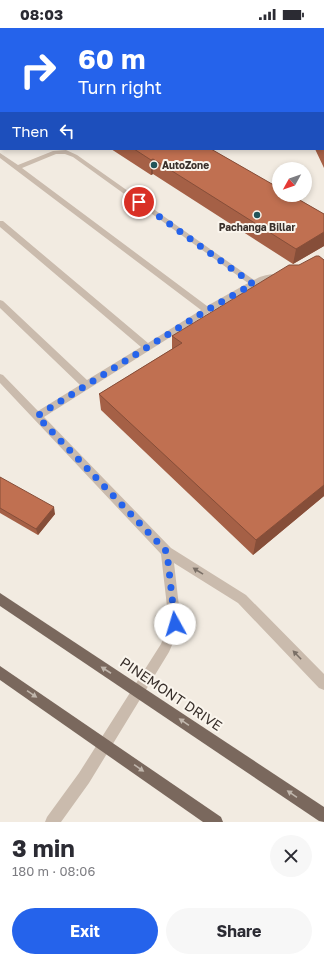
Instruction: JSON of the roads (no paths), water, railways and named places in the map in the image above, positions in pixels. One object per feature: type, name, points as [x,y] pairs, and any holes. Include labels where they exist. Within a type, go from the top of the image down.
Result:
[{"type":"main road","name":"PINEMONT DRIVE","points":[[0,599],[324,816]]},
{"type":"main road","points":[[0,672],[216,822]]},
{"type":"street","points":[[17,168],[55,152],[66,152],[75,156],[253,284]]},
{"type":"street","points":[[2,159],[17,168],[207,310]]},
{"type":"street","points":[[0,223],[147,347]]},
{"type":"street","points":[[37,416],[207,310],[263,278],[289,278]]},
{"type":"street","points":[[0,303],[86,385]]},
{"type":"street","points":[[0,377],[167,552],[242,599],[324,681]]},
{"type":"street","points":[[52,822],[84,778],[165,648],[175,624],[167,552]]},
{"type":"place","name":"AutoZone","points":[[154,165]]},
{"type":"place","name":"Pachanga Billar","points":[[257,215]]}]
